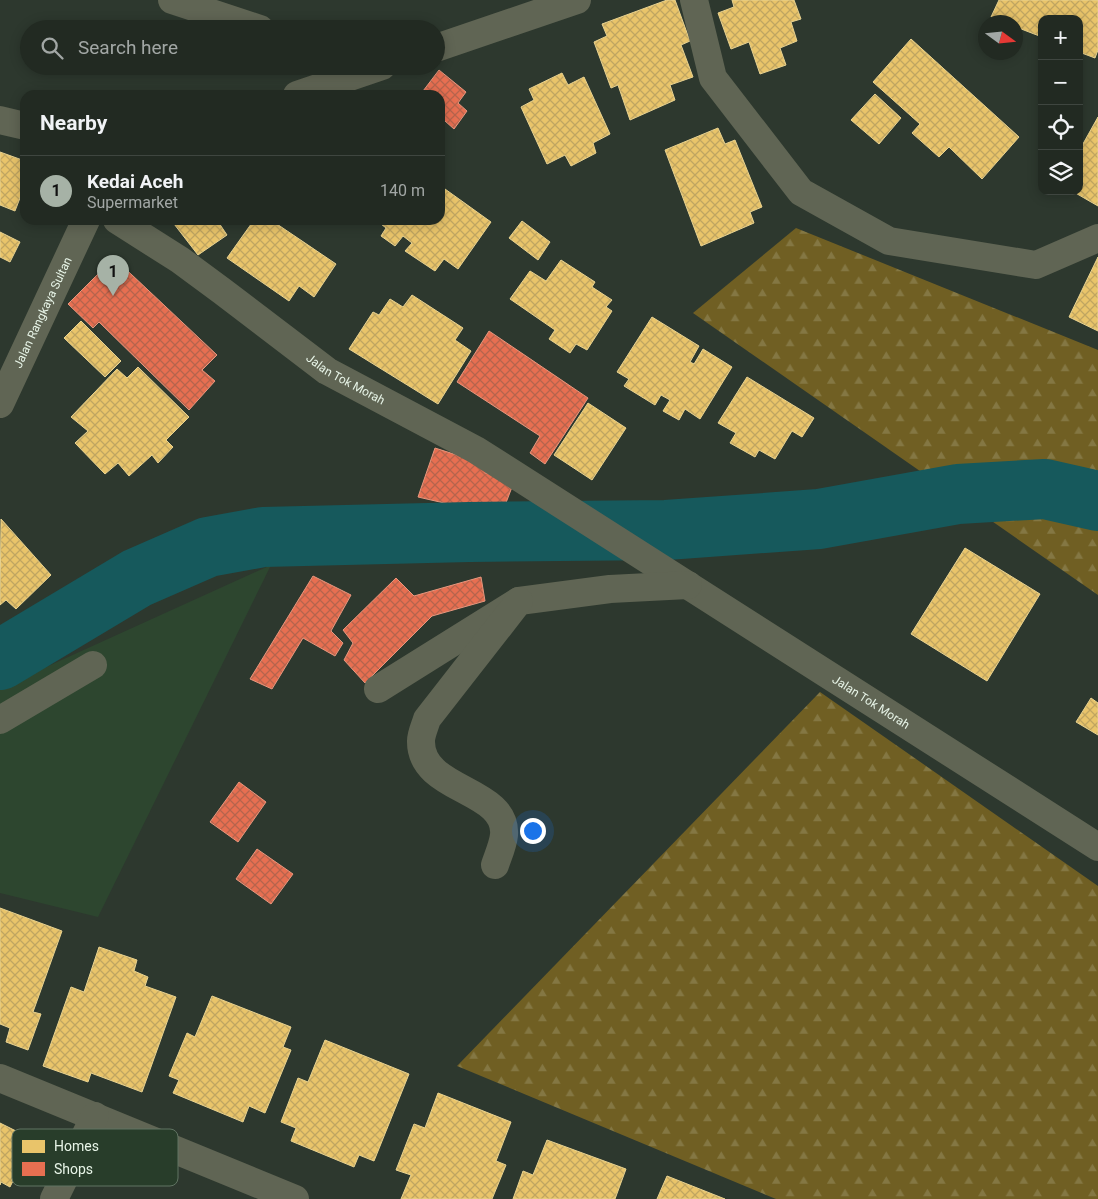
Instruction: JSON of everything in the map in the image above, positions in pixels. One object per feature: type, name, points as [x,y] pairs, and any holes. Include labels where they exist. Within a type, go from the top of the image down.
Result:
[{"type":"street","points":[[172,0],[233,20]]},
{"type":"street","points":[[694,0],[713,78],[801,192],[889,241],[1036,265],[1098,238]]},
{"type":"street","points":[[445,45],[564,2]]},
{"type":"street","points":[[309,83],[343,75]]},
{"type":"street","points":[[0,120],[20,125]]},
{"type":"street","name":"Jalan Rangkaya Sultan","points":[[0,404],[84,225]]},
{"type":"street","name":"Jalan Tok Morah","points":[[125,225],[180,260],[327,371],[476,450],[1098,847]]},
{"type":"street","points":[[378,689],[519,601],[610,589],[688,586]]},
{"type":"street","points":[[495,865],[504,835],[500,815],[486,802],[442,777],[424,760],[421,740],[427,719],[519,601]]},
{"type":"street","points":[[0,720],[93,665]]},
{"type":"street","points":[[0,1078],[126,1129]]},
{"type":"street","points":[[89,1129],[95,1116]]},
{"type":"street","points":[[178,1150],[295,1199]]},
{"type":"street","points":[[54,1199],[60,1186]]},
{"type":"shaded area","points":[[271,565],[98,917],[0,893],[0,688]]},
{"type":"green space","points":[[796,228],[1098,350],[1098,595],[693,313]]},
{"type":"green space","points":[[820,692],[1098,886],[1098,1199],[776,1199],[457,1066]]},
{"type":"building: Homes","points":[[667,0],[675,0],[690,41],[681,45],[693,77],[670,85],[675,100],[630,120],[618,85],[611,88],[594,42],[607,36],[602,24]]},
{"type":"building: Homes","points":[[732,0],[794,0],[801,19],[791,22],[797,41],[780,48],[786,65],[760,74],[749,42],[731,49],[718,13],[734,7]]},
{"type":"building: Homes","points":[[999,0],[1098,0],[1098,50],[1095,58],[1083,54],[1083,15],[1038,15],[1038,35],[1023,30],[1023,15],[992,15]]},
{"type":"building: Homes","points":[[911,39],[1019,137],[982,179],[949,147],[939,157],[912,133],[920,124],[873,82]]},
{"type":"building: Homes","points":[[562,73],[568,85],[584,77],[610,134],[593,143],[596,153],[571,166],[565,155],[547,164],[521,107],[534,100],[529,89]]},
{"type":"building: Homes","points":[[875,94],[901,118],[879,144],[851,120]]},
{"type":"building: Homes","points":[[1098,117],[1098,206],[1079,195],[1083,195],[1083,144]]},
{"type":"building: Homes","points":[[718,128],[725,144],[735,140],[762,207],[750,212],[754,223],[701,246],[665,150]]},
{"type":"building: Homes","points":[[0,152],[20,159],[20,198],[15,211],[0,205]]},
{"type":"building: Homes","points":[[445,189],[491,222],[458,269],[444,259],[435,271],[405,251],[412,243],[403,236],[395,246],[381,236],[386,228],[382,225],[445,225]]},
{"type":"building: Homes","points":[[522,221],[550,242],[538,260],[509,238]]},
{"type":"building: Homes","points":[[175,225],[220,225],[227,235],[198,255]]},
{"type":"building: Homes","points":[[250,225],[278,225],[336,264],[314,297],[299,286],[289,301],[227,258]]},
{"type":"building: Homes","points":[[0,232],[20,242],[10,262],[0,257]]},
{"type":"building: Homes","points":[[1098,257],[1098,331],[1069,317]]},
{"type":"building: Homes","points":[[561,260],[595,282],[592,287],[612,300],[606,307],[612,311],[587,350],[576,344],[570,353],[549,339],[555,330],[510,299],[530,271],[546,281]]},
{"type":"building: Homes","points":[[412,295],[463,328],[455,340],[471,351],[438,404],[349,349],[373,312],[379,315],[390,299],[403,307]]},
{"type":"building: Homes","points":[[652,317],[699,346],[690,362],[694,364],[703,349],[732,367],[700,419],[685,409],[679,420],[663,411],[670,400],[661,395],[655,405],[624,386],[629,379],[617,372]]},
{"type":"building: Homes","points":[[81,321],[121,361],[105,377],[64,338]]},
{"type":"building: Homes","points":[[138,367],[189,417],[166,440],[173,447],[158,463],[152,455],[129,476],[118,463],[105,474],[75,443],[88,431],[71,417],[117,369],[127,378]]},
{"type":"building: Homes","points":[[747,377],[814,418],[802,437],[792,431],[775,459],[759,450],[755,457],[730,443],[736,433],[718,423]]},
{"type":"building: Homes","points":[[588,403],[626,428],[592,480],[554,455]]},
{"type":"building: Homes","points":[[1,519],[51,575],[16,609],[6,600],[0,605]]},
{"type":"building: Homes","points":[[965,548],[1040,594],[987,681],[911,634]]},
{"type":"building: Homes","points":[[1091,698],[1098,703],[1098,735],[1076,722]]},
{"type":"building: Homes","points":[[0,908],[62,931],[33,1012],[41,1014],[28,1050],[6,1042],[10,1028],[0,1024]]},
{"type":"building: Homes","points":[[99,947],[137,960],[134,971],[148,977],[145,986],[176,997],[142,1092],[91,1073],[88,1082],[43,1066],[71,987],[84,992]]},
{"type":"building: Homes","points":[[212,996],[291,1027],[283,1047],[291,1050],[265,1113],[249,1106],[243,1122],[173,1093],[179,1080],[169,1076],[187,1033],[195,1037]]},
{"type":"building: Homes","points":[[325,1040],[409,1074],[374,1161],[359,1155],[354,1167],[291,1141],[296,1128],[281,1122],[298,1078],[308,1082]]},
{"type":"building: Homes","points":[[438,1093],[511,1122],[496,1161],[506,1165],[492,1199],[401,1199],[411,1175],[396,1170],[414,1124],[425,1128]]},
{"type":"building: Homes","points":[[0,1123],[12,1129],[12,1183],[10,1187],[1,1182],[0,1185]]},
{"type":"building: Homes","points":[[547,1140],[626,1169],[615,1199],[513,1199],[523,1171],[533,1175]]},
{"type":"building: Homes","points":[[667,1176],[725,1199],[657,1199]]},
{"type":"building: Shops","points":[[435,75],[445,75],[466,92],[458,103],[467,111],[454,129],[445,121],[445,90],[424,90]]},
{"type":"building: Shops","points":[[114,258],[217,355],[202,370],[215,381],[189,410],[99,322],[93,328],[68,304]]},
{"type":"building: Shops","points":[[489,331],[588,398],[545,464],[530,453],[540,436],[457,382]]},
{"type":"building: Shops","points":[[435,448],[488,465],[485,473],[499,476],[512,487],[501,516],[418,497]]},
{"type":"building: Shops","points":[[313,576],[351,595],[331,631],[343,643],[335,656],[303,638],[272,689],[250,679]]},
{"type":"building: Shops","points":[[481,577],[485,601],[432,616],[365,683],[344,660],[353,643],[343,630],[396,578],[414,596]]},
{"type":"building: Shops","points":[[239,782],[266,802],[238,842],[210,822]]},
{"type":"building: Shops","points":[[257,849],[293,874],[271,904],[236,879]]},
{"type":"waterway","points":[[0,660],[137,578],[208,547],[263,537],[666,530],[819,519],[958,494],[1045,489],[1098,501]]},
{"type":"place","name":"Kedai Aceh","points":[[113,296]]}]
